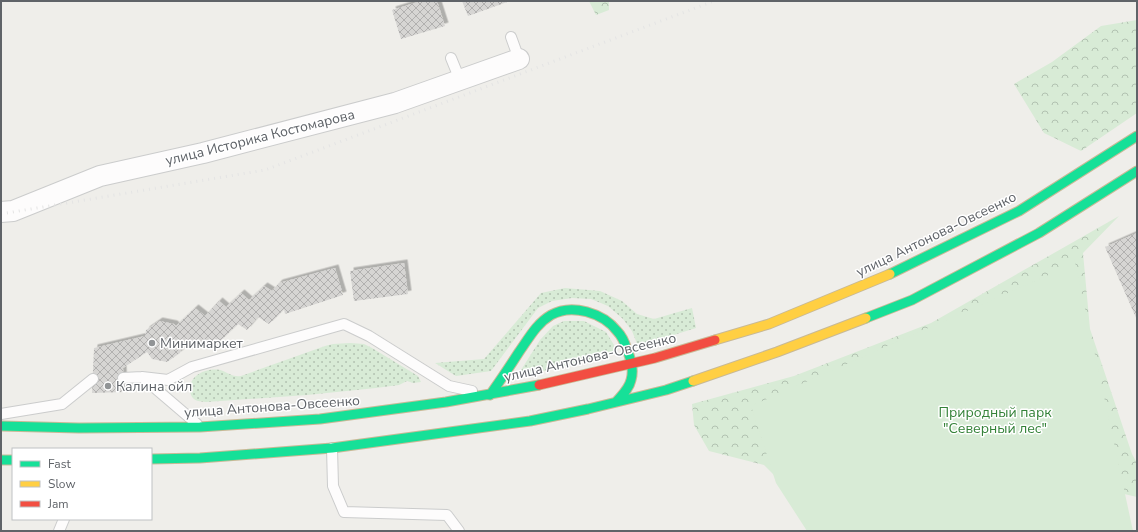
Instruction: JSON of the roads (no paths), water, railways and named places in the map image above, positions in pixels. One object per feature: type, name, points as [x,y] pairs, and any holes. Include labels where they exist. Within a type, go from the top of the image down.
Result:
[{"type":"highway","name":"улица Антонова-Овсеенко","points":[[1,426],[79,428],[200,427],[320,419],[446,402],[540,385],[655,358],[769,324],[896,272],[1019,211],[1137,136]]},
{"type":"highway","points":[[152,459],[200,458],[332,448],[530,421],[562,415],[666,390],[777,352],[912,300],[1039,233],[1137,171]]},
{"type":"highway","points":[[490,394],[537,326],[555,313],[573,310],[587,312],[607,321],[616,329],[624,341],[632,363],[632,377],[628,388],[616,402]]},
{"type":"highway","points":[[1,460],[12,460]]},
{"type":"street","name":"улица Историка Костомарова","points":[[1,212],[13,211],[100,176],[203,153],[395,103],[519,59]]},
{"type":"lane","points":[[511,37],[519,59]]},
{"type":"lane","points":[[451,58],[460,80]]},
{"type":"lane","points":[[123,378],[142,377],[168,380],[192,367],[344,324],[369,336],[449,386],[490,394]]},
{"type":"lane","points":[[142,377],[200,427]]},
{"type":"lane","points":[[1,414],[62,404],[93,379]]},
{"type":"lane","points":[[332,448],[333,486],[344,512],[447,515],[459,531]]},
{"type":"lane","points":[[59,531],[64,520]]},
{"type":"railway","points":[[1,214],[265,170],[714,1]]},
{"type":"place","name":"Минимаркет","points":[[152,343]]},
{"type":"place","name":"Калина ойл","points":[[108,386]]},
{"type":"park label","name":"Природный парк \"Северный лес\"","points":[[995,420]]}]
